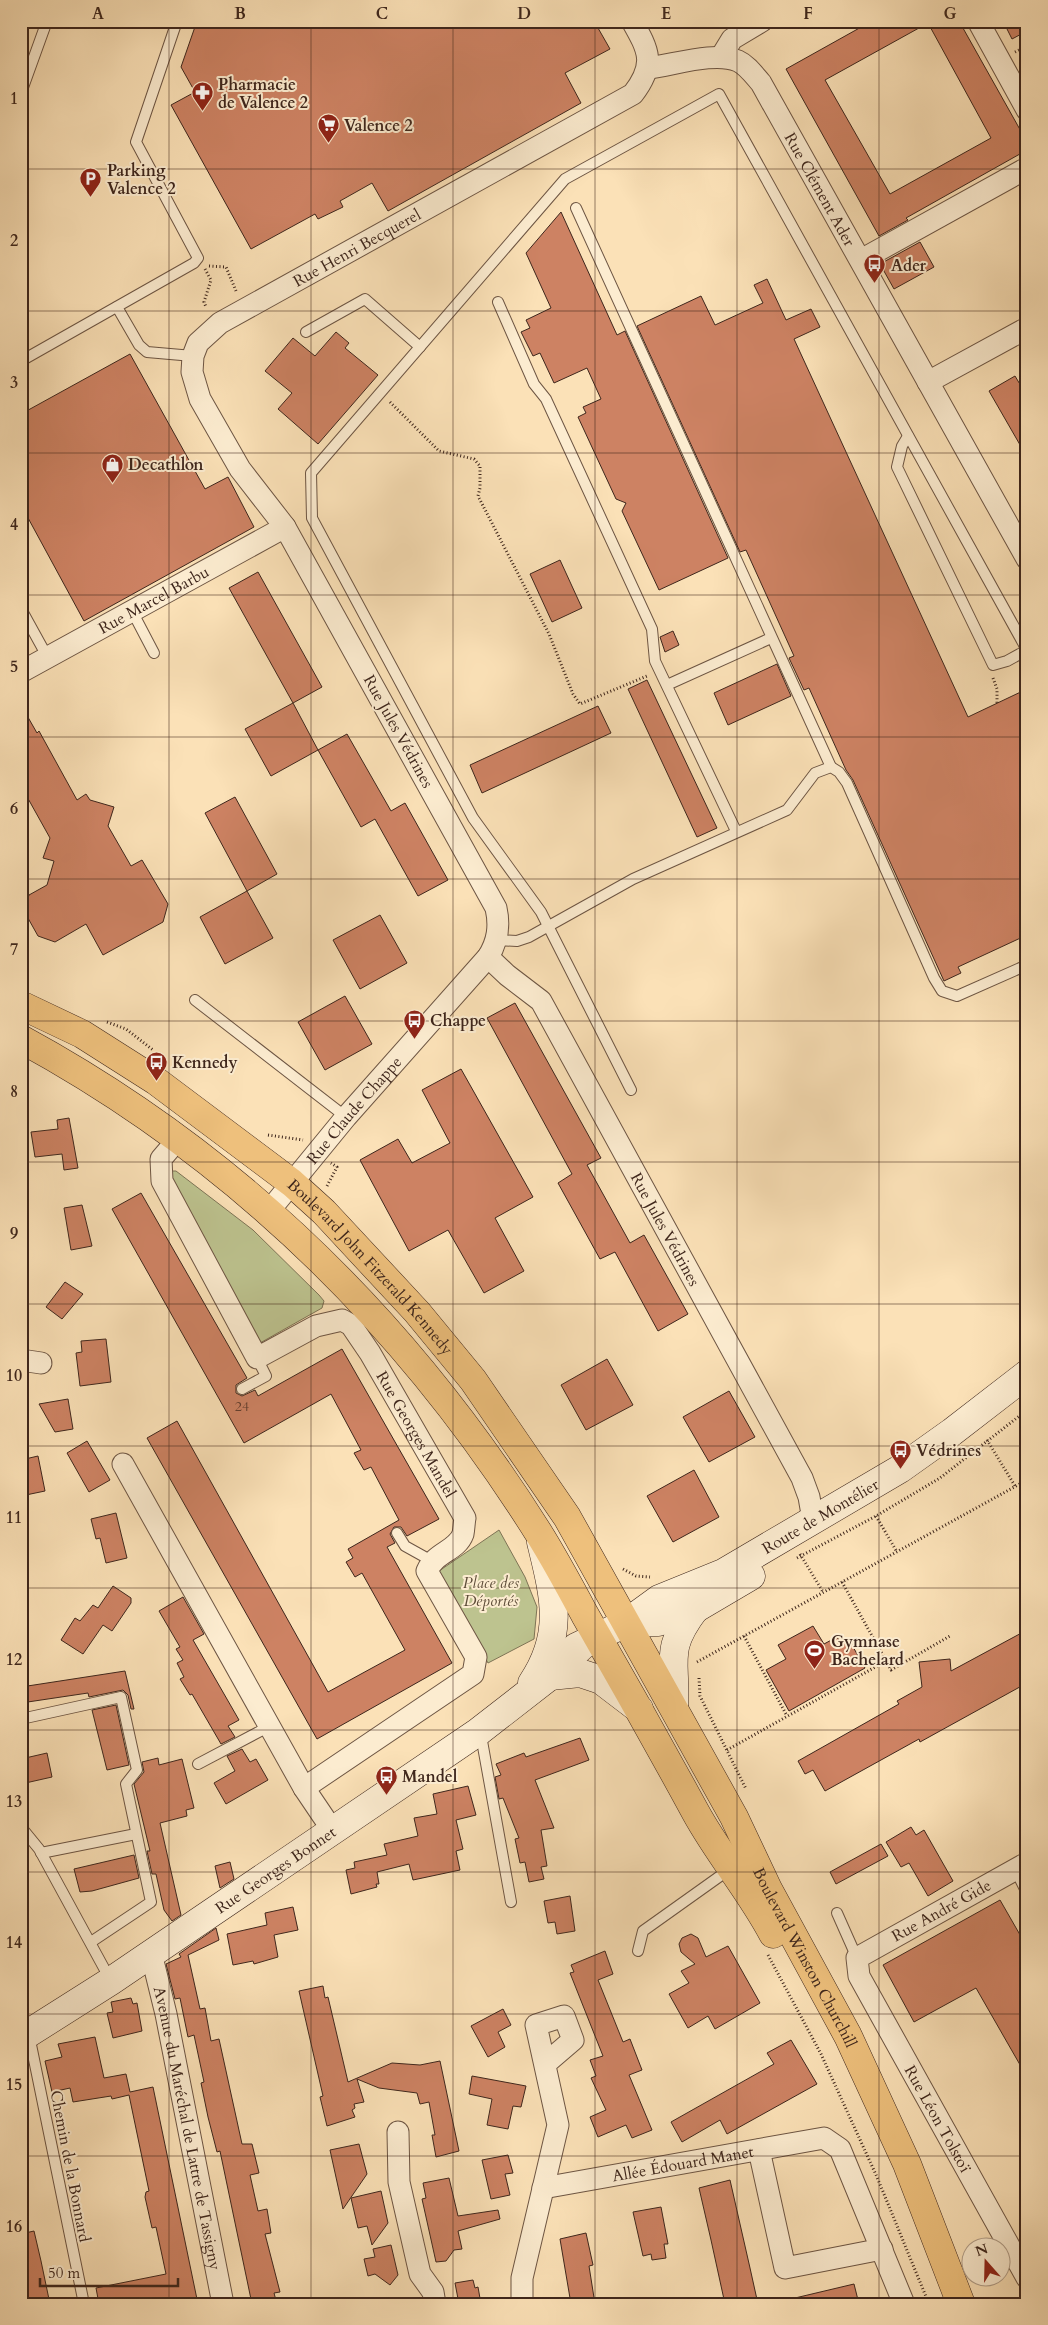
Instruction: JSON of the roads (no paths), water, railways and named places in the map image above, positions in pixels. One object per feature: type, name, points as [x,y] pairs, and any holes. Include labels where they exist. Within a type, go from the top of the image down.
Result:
[{"type":"main road","name":"Boulevard John Fitzerald Kennedy","points":[[21,1005],[82,1034],[156,1081],[292,1183],[324,1212],[404,1297],[473,1380],[567,1517],[626,1623]]},
{"type":"main road","name":"Boulevard John Fitzerald Kennedy","points":[[21,1039],[122,1098],[179,1138],[269,1211],[358,1299],[393,1336],[448,1402],[539,1534],[591,1641]]},
{"type":"main road","name":"Route de Montélier","points":[[591,1641],[626,1623],[659,1599],[723,1573],[925,1452],[1027,1374]]},
{"type":"main road","name":"Route de Montélier","points":[[626,1623],[658,1622],[695,1609],[802,1543],[872,1503],[932,1464],[1027,1391]]},
{"type":"main road","points":[[539,1534],[552,1588],[554,1607],[554,1629],[547,1670],[580,1674],[602,1680],[638,1709]]},
{"type":"main road","name":"Route de Montélier","points":[[674,1708],[675,1685],[672,1663],[674,1646],[682,1626],[695,1609]]},
{"type":"main road","name":"Boulevard Winston Churchill","points":[[626,1623],[734,1817],[768,1889],[848,2036],[907,2164],[961,2304]]},
{"type":"main road","name":"Boulevard Winston Churchill","points":[[591,1641],[638,1709],[710,1838],[768,1924],[833,2046],[891,2171],[944,2304]]},
{"type":"main road","name":"Rue Georges Bonnet","points":[[25,2036],[112,1981],[478,1732],[524,1695],[547,1670],[591,1641]]},
{"type":"street","points":[[721,57],[732,39],[762,21]]},
{"type":"street","points":[[978,21],[1027,110]]},
{"type":"street","points":[[638,24],[648,56],[648,68]]},
{"type":"street","name":"Rue Clément Ader","points":[[648,68],[721,57],[738,61],[749,69],[761,83],[928,382],[1022,538],[1027,559]]},
{"type":"street","name":"Rue Henri Becquerel","points":[[193,356],[198,343],[220,323],[633,94],[644,80],[648,68]]},
{"type":"street","points":[[861,260],[1027,168]]},
{"type":"street","points":[[928,382],[1027,328]]},
{"type":"street","points":[[193,356],[192,372],[200,399],[240,468],[285,527]]},
{"type":"street","name":"Rue Marcel Barbu","points":[[21,672],[285,527]]},
{"type":"street","name":"Rue Jules Védrines","points":[[285,527],[496,908],[499,929],[492,948],[507,975],[541,1001],[798,1472],[809,1497],[813,1520]]},
{"type":"street","name":"Rue Claude Chappe","points":[[269,1211],[346,1117],[492,948]]},
{"type":"street","points":[[21,990],[75,1017],[82,1034]]},
{"type":"street","points":[[179,1138],[161,1159],[162,1181],[257,1358],[316,1326],[342,1320],[358,1299]]},
{"type":"street","name":"Rue Georges Mandel","points":[[342,1320],[351,1325],[370,1353],[465,1518],[462,1535],[452,1549],[432,1561]]},
{"type":"street","points":[[370,1353],[393,1336]]},
{"type":"street","points":[[123,1464],[304,1788],[333,1831]]},
{"type":"street","points":[[304,1788],[473,1674],[476,1656],[428,1571],[432,1561]]},
{"type":"street","name":"Rue André Gide","points":[[857,1958],[1021,1866]]},
{"type":"street","name":"Avenue du Maréchal de Lattre de Tassigny","points":[[151,1953],[166,2014],[223,2304]]},
{"type":"street","name":"Rue Léon Tolstoï","points":[[857,1958],[859,1976],[1027,2278]]},
{"type":"street","points":[[522,2304],[522,2278],[558,2124],[545,2064]]},
{"type":"street","points":[[398,2132],[401,2191],[420,2274],[433,2292],[435,2304]]},
{"type":"street","name":"Allée Édouard Manet","points":[[543,2188],[824,2138],[840,2149],[882,2249]]},
{"type":"street","points":[[759,2150],[785,2268],[882,2249],[904,2304]]},
{"type":"lane","points":[[21,93],[47,21]]},
{"type":"lane","points":[[21,361],[117,308],[194,263],[198,258],[136,142],[177,21]]},
{"type":"lane","points":[[631,1090],[541,912],[473,818],[312,518],[310,473],[565,179],[718,94],[1027,650],[1007,661],[993,665],[897,467],[902,446],[908,436]]},
{"type":"lane","points":[[576,208],[771,638],[831,767],[839,772],[847,783],[934,978],[942,991],[957,996],[1027,965]]},
{"type":"lane","points":[[306,332],[365,299],[420,346]]},
{"type":"lane","points":[[498,302],[534,384],[546,399],[652,629],[655,661],[736,831]]},
{"type":"lane","points":[[117,308],[139,345],[147,352],[193,356]]},
{"type":"lane","points":[[21,609],[48,658]]},
{"type":"lane","points":[[132,611],[154,653]]},
{"type":"lane","points":[[667,685],[771,638]]},
{"type":"lane","points":[[492,948],[517,941],[634,879],[736,831],[787,810],[815,773],[831,767]]},
{"type":"lane","points":[[195,1000],[346,1117]]},
{"type":"lane","points":[[242,1389],[266,1376],[257,1358]]},
{"type":"lane","points":[[397,1533],[406,1546],[432,1561]]},
{"type":"lane","points":[[21,1719],[121,1697],[137,1770],[126,1784],[151,1902],[91,1942]]},
{"type":"lane","points":[[198,1764],[270,1726]]},
{"type":"lane","points":[[478,1732],[482,1742],[511,1902]]},
{"type":"lane","points":[[21,1827],[42,1853],[112,1981]]},
{"type":"lane","points":[[42,1853],[136,1834]]},
{"type":"lane","points":[[1021,1866],[1027,1893]]},
{"type":"lane","points":[[638,1951],[643,1931],[731,1869]]},
{"type":"lane","points":[[836,1913],[857,1958]]},
{"type":"lane","name":"Chemin de la Bonnard","points":[[25,2036],[84,2304]]},
{"type":"place","name":"Pharmacie de Valence 2","points":[[202,112]]},
{"type":"place","name":"Valence 2","points":[[328,144]]},
{"type":"place","name":"Parking Valence 2","points":[[91,198]]},
{"type":"place","name":"Ader","points":[[875,284]]},
{"type":"place","name":"Decathlon","points":[[112,483]]},
{"type":"place","name":"Chappe","points":[[414,1039]]},
{"type":"place","name":"Kennedy","points":[[156,1081]]},
{"type":"place","name":"Védrines","points":[[900,1469]]},
{"type":"place","name":"Gymnase Bachelard","points":[[815,1669]]},
{"type":"place","name":"Mandel","points":[[386,1795]]},
{"type":"park label","name":"Place des Déportés","points":[[491,1591]]}]
